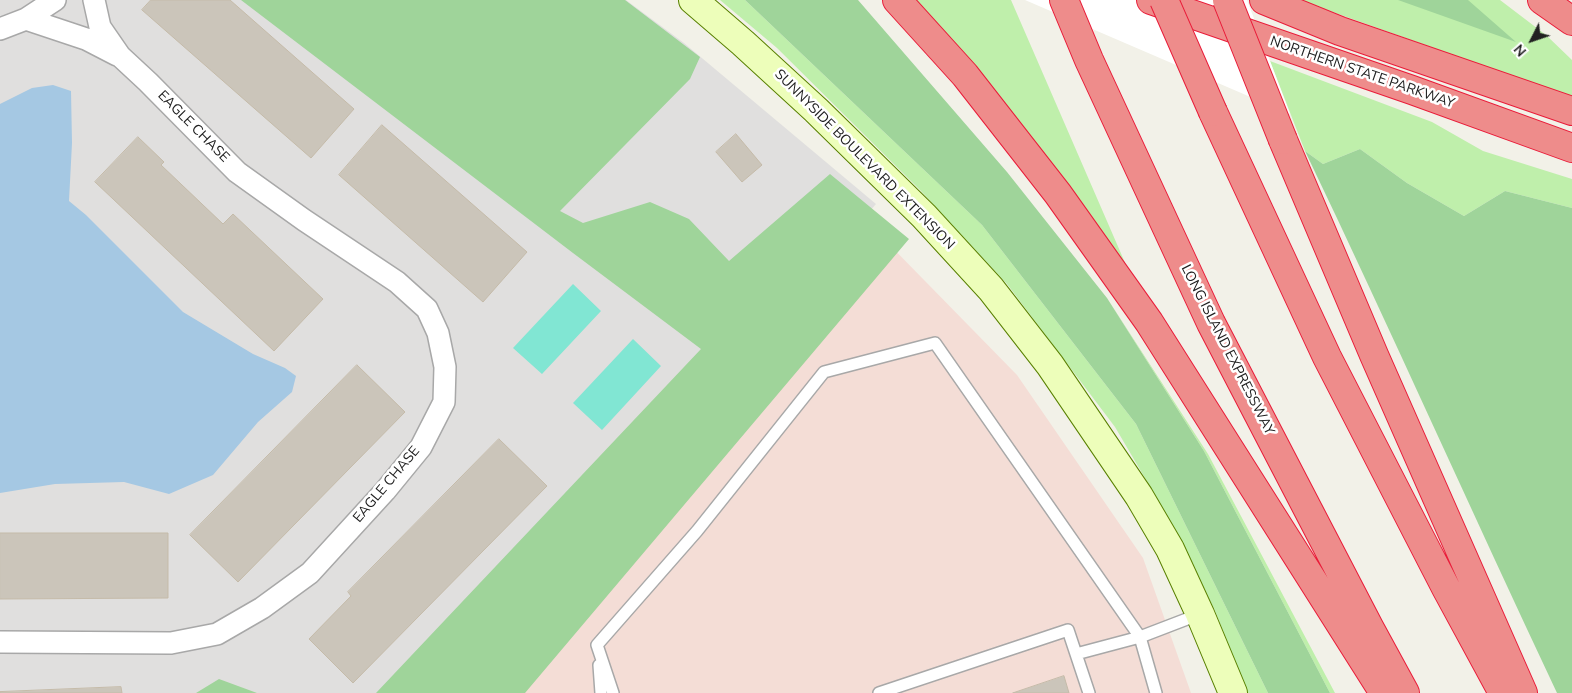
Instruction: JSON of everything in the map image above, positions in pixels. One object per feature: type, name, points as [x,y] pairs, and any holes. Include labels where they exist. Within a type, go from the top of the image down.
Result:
[{"type":"highway","points":[[897,0],[965,75],[1058,194],[1148,322],[1384,693]]},
{"type":"highway","name":"LONG ISLAND EXPRESSWAY","points":[[1064,0],[1089,60],[1211,323],[1405,693]]},
{"type":"highway","name":"NORTHERN STATE PARKWAY","points":[[1150,0],[1412,90],[1572,148]]},
{"type":"highway","points":[[1164,0],[1213,112],[1327,357],[1446,588],[1503,693]]},
{"type":"highway","points":[[1227,0],[1283,140],[1374,355],[1523,693]]},
{"type":"highway","points":[[1264,0],[1340,31],[1572,111]]},
{"type":"highway","points":[[1542,0],[1572,21]]},
{"type":"main road","name":"SUNNYSIDE BOULEVARD EXTENSION","points":[[693,0],[823,117],[924,216],[991,289],[1050,365],[1139,496],[1170,549],[1233,693]]},
{"type":"street","points":[[0,30],[26,20],[54,0]]},
{"type":"street","name":"EAGLE CHASE","points":[[0,642],[172,642],[217,634],[262,608],[310,573],[421,447],[444,402],[445,367],[438,333],[426,309],[397,282],[304,220],[237,172],[120,56],[100,27],[94,0]]},
{"type":"street","name":"EAGLE CHASE","points":[[26,20],[86,39],[120,56]]},
{"type":"lane","points":[[601,693],[597,645],[697,531],[824,372],[935,343],[1140,637],[1156,693]]},
{"type":"lane","points":[[1076,654],[1140,637],[1200,614]]},
{"type":"lane","points":[[879,693],[1068,630],[1089,693]]},
{"type":"lane","points":[[597,645],[613,693]]},
{"type":"shaded area","points":[[0,0],[626,0],[684,43],[876,204],[454,693],[0,693]]},
{"type":"shaded area","points":[[53,85],[71,91],[72,143],[69,201],[86,215],[183,312],[253,354],[285,368],[296,376],[292,392],[258,422],[213,475],[169,494],[124,482],[55,484],[0,493],[0,104],[32,88]]},
{"type":"shaded area","points":[[879,234],[1017,375],[1143,558],[1191,693],[477,693]]},
{"type":"shaded area","points":[[573,284],[601,311],[542,374],[513,348]]},
{"type":"shaded area","points":[[633,339],[661,366],[602,430],[573,403]]},
{"type":"green space","points":[[241,0],[625,0],[700,57],[690,79],[560,211],[583,223],[650,202],[689,219],[729,261],[830,174],[909,239],[525,693],[376,693],[701,349]]},
{"type":"green space","points":[[720,0],[745,0],[982,225],[1136,424],[1268,693],[1248,693],[1215,611],[1176,531],[1115,427],[1007,284],[920,190],[777,48]]},
{"type":"green space","points":[[745,0],[858,0],[1007,172],[1107,298],[1204,451],[1330,693],[1268,693],[1136,424],[982,225]]},
{"type":"green space","points":[[908,0],[1011,0],[1136,288]]},
{"type":"green space","points":[[1299,0],[1500,0],[1546,35],[1572,60],[1572,96],[1537,85]]},
{"type":"green space","points":[[1398,0],[1468,0],[1516,42]]},
{"type":"green space","points":[[1270,61],[1432,122],[1483,151],[1572,179],[1572,208],[1505,191],[1464,216],[1407,183],[1360,149],[1323,164],[1305,151]]},
{"type":"green space","points":[[1360,149],[1407,183],[1464,216],[1505,191],[1572,208],[1572,693],[1557,693],[1305,151],[1323,164]]},
{"type":"green space","points":[[1107,298],[1208,454],[1335,693],[1330,693],[1204,451]]},
{"type":"green space","points":[[219,679],[257,693],[196,693]]},
{"type":"pier","points":[[1025,0],[1247,0],[1290,114]]},
{"type":"building","points":[[151,0],[230,0],[354,109],[311,158],[142,10]]},
{"type":"building","points":[[382,125],[527,252],[483,302],[339,175]]},
{"type":"building","points":[[736,134],[762,165],[742,182],[716,152]]},
{"type":"building","points":[[138,137],[164,162],[161,165],[223,224],[233,214],[323,299],[274,351],[95,182]]},
{"type":"building","points":[[357,365],[405,412],[238,582],[190,535]]},
{"type":"building","points":[[499,439],[547,486],[353,683],[309,639],[351,596],[348,592]]},
{"type":"building","points":[[0,533],[168,533],[168,598],[0,599]]},
{"type":"building","points":[[1064,676],[1069,693],[1013,693]]},
{"type":"building","points":[[121,687],[122,693],[0,693],[0,692]]}]
